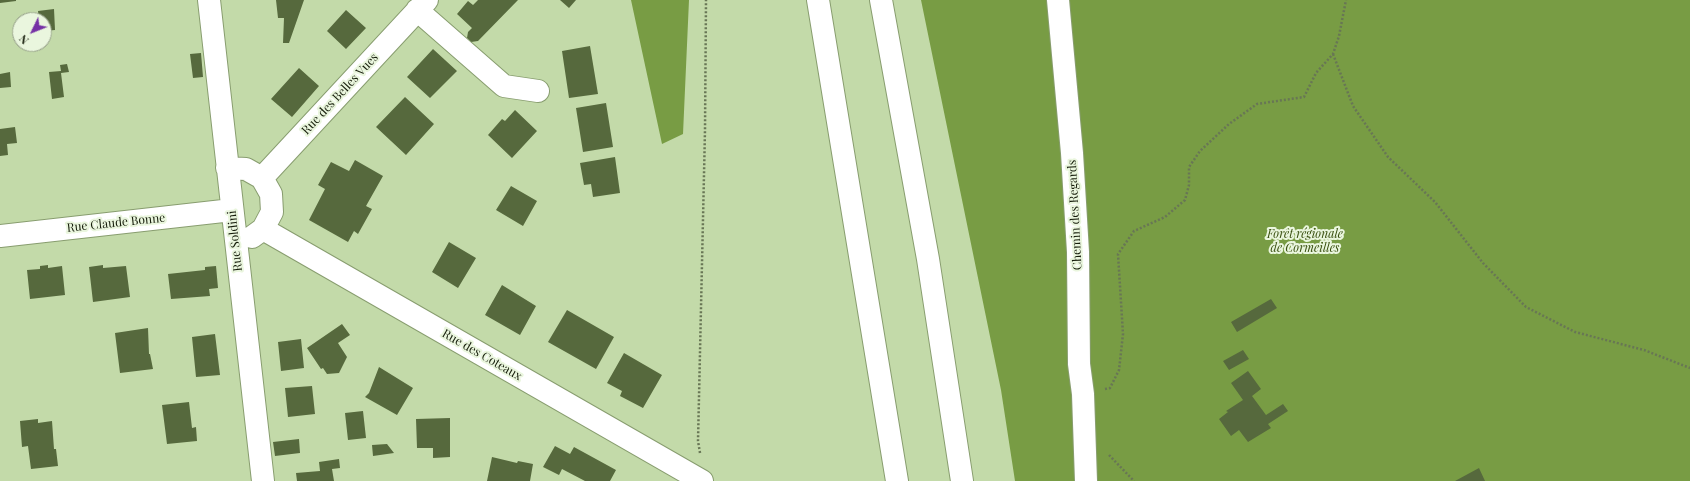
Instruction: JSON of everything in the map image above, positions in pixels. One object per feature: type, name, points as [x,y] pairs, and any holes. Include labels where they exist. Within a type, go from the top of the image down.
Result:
[{"type":"main road","name":"Rue Soldini","points":[[209,0],[263,481]]},
{"type":"main road","points":[[818,0],[897,481]]},
{"type":"main road","points":[[881,0],[928,259],[962,481]]},
{"type":"main road","name":"Chemin des Regards","points":[[1058,0],[1073,161],[1078,252],[1079,364],[1083,394],[1086,481]]},
{"type":"main road","name":"Rue des Belles Vues","points":[[262,178],[422,5],[504,86],[538,91]]},
{"type":"main road","points":[[227,168],[246,169],[262,178],[271,194],[272,212],[263,229],[250,238],[235,241]]},
{"type":"main road","name":"Rue Claude Bonne","points":[[0,236],[232,210]]},
{"type":"main road","name":"Rue des Coteaux","points":[[263,229],[702,481]]},
{"type":"path","points":[[700,454],[698,441],[705,130],[706,0]]},
{"type":"path","points":[[1083,394],[1110,388],[1119,370],[1123,334],[1118,254],[1134,231],[1165,217],[1185,200],[1189,185],[1189,167],[1200,151],[1229,124],[1257,104],[1304,97],[1316,73],[1333,54],[1339,36],[1346,0]]},
{"type":"path","points":[[1333,54],[1353,106],[1388,157],[1435,202],[1483,263],[1526,307],[1575,332],[1644,350],[1690,368]]},
{"type":"green space","points":[[631,0],[689,0],[683,134],[662,144]]},
{"type":"green space","name":"Forêt régionale de Cormeilles","points":[[921,0],[1690,0],[1690,481],[1015,481],[1001,390]]},
{"type":"building","points":[[0,0],[16,0],[16,1],[0,3]]},
{"type":"building","points":[[276,0],[304,0],[289,43],[283,43],[284,18],[278,18]]},
{"type":"building","points":[[478,0],[518,0],[478,41],[471,42],[467,38],[468,32],[472,28],[457,14],[468,1],[473,5]]},
{"type":"building","points":[[560,0],[576,0],[569,8]]},
{"type":"building","points":[[54,9],[55,30],[52,30],[52,12],[38,11]]},
{"type":"building","points":[[346,10],[366,28],[346,49],[327,31]]},
{"type":"building","points":[[590,46],[598,94],[569,98],[562,51]]},
{"type":"building","points":[[433,49],[457,71],[430,98],[407,77]]},
{"type":"building","points":[[201,53],[203,77],[193,78],[190,54]]},
{"type":"building","points":[[67,64],[69,72],[61,73],[64,97],[52,99],[49,72],[61,71],[60,65]]},
{"type":"building","points":[[299,68],[319,86],[292,117],[271,99]]},
{"type":"building","points":[[10,72],[11,87],[0,88],[0,74]]},
{"type":"building","points":[[405,97],[434,124],[406,155],[376,127]]},
{"type":"building","points":[[606,103],[613,147],[583,152],[576,108]]},
{"type":"building","points":[[515,110],[537,131],[512,158],[488,135],[502,119],[505,121]]},
{"type":"building","points":[[15,127],[17,143],[7,144],[8,155],[0,156],[0,129]]},
{"type":"building","points":[[615,157],[620,193],[593,197],[591,184],[584,185],[580,163]]},
{"type":"building","points":[[355,160],[383,176],[366,206],[372,209],[358,234],[354,231],[348,242],[309,220],[325,189],[318,185],[331,162],[349,171]]},
{"type":"building","points":[[511,186],[537,201],[523,226],[496,210]]},
{"type":"building","points":[[449,242],[476,258],[458,288],[432,272]]},
{"type":"building","points":[[48,265],[48,268],[62,266],[65,295],[30,299],[27,270],[40,269],[40,266]]},
{"type":"building","points":[[103,265],[103,268],[126,266],[130,297],[93,302],[89,267]]},
{"type":"building","points":[[216,266],[218,288],[209,289],[210,296],[171,299],[168,274],[205,270],[205,267]]},
{"type":"building","points":[[502,285],[536,306],[520,335],[485,315]]},
{"type":"building","points":[[1271,299],[1277,308],[1237,332],[1231,322]]},
{"type":"building","points":[[567,310],[614,337],[596,369],[548,342]]},
{"type":"building","points":[[342,324],[350,335],[338,343],[347,357],[339,373],[327,374],[323,368],[321,369],[307,348]]},
{"type":"building","points":[[148,328],[149,354],[153,369],[120,373],[115,333]]},
{"type":"building","points":[[215,334],[220,375],[196,377],[192,337]]},
{"type":"building","points":[[301,339],[304,368],[281,371],[278,342]]},
{"type":"building","points":[[1243,350],[1249,359],[1229,370],[1223,361]]},
{"type":"building","points":[[624,353],[662,375],[643,408],[620,396],[622,391],[607,383]]},
{"type":"building","points":[[379,367],[413,388],[397,415],[365,397],[369,393]]},
{"type":"building","points":[[1248,371],[1261,389],[1252,396],[1266,415],[1283,404],[1288,411],[1268,424],[1271,428],[1248,442],[1239,430],[1231,436],[1219,419],[1228,412],[1226,411],[1243,400],[1231,383]]},
{"type":"building","points":[[312,386],[315,414],[288,417],[285,388]]},
{"type":"building","points":[[189,402],[192,428],[196,427],[197,441],[167,444],[162,405]]},
{"type":"building","points":[[363,411],[366,438],[348,440],[345,413]]},
{"type":"building","points":[[450,418],[450,457],[433,458],[433,448],[417,448],[416,419]]},
{"type":"building","points":[[38,419],[38,423],[52,421],[54,449],[56,449],[58,466],[31,469],[28,446],[22,447],[20,421]]},
{"type":"building","points":[[299,439],[300,453],[275,456],[273,442]]},
{"type":"building","points":[[387,444],[394,453],[373,456],[372,445]]},
{"type":"building","points":[[555,446],[570,454],[574,447],[616,470],[610,481],[585,481],[562,469],[559,475],[543,467]]},
{"type":"building","points":[[492,457],[517,463],[518,461],[533,464],[530,481],[487,481]]},
{"type":"building","points":[[339,459],[340,468],[332,469],[334,481],[297,481],[296,473],[320,471],[319,462]]},
{"type":"building","points":[[1479,468],[1485,481],[1455,481]]}]
